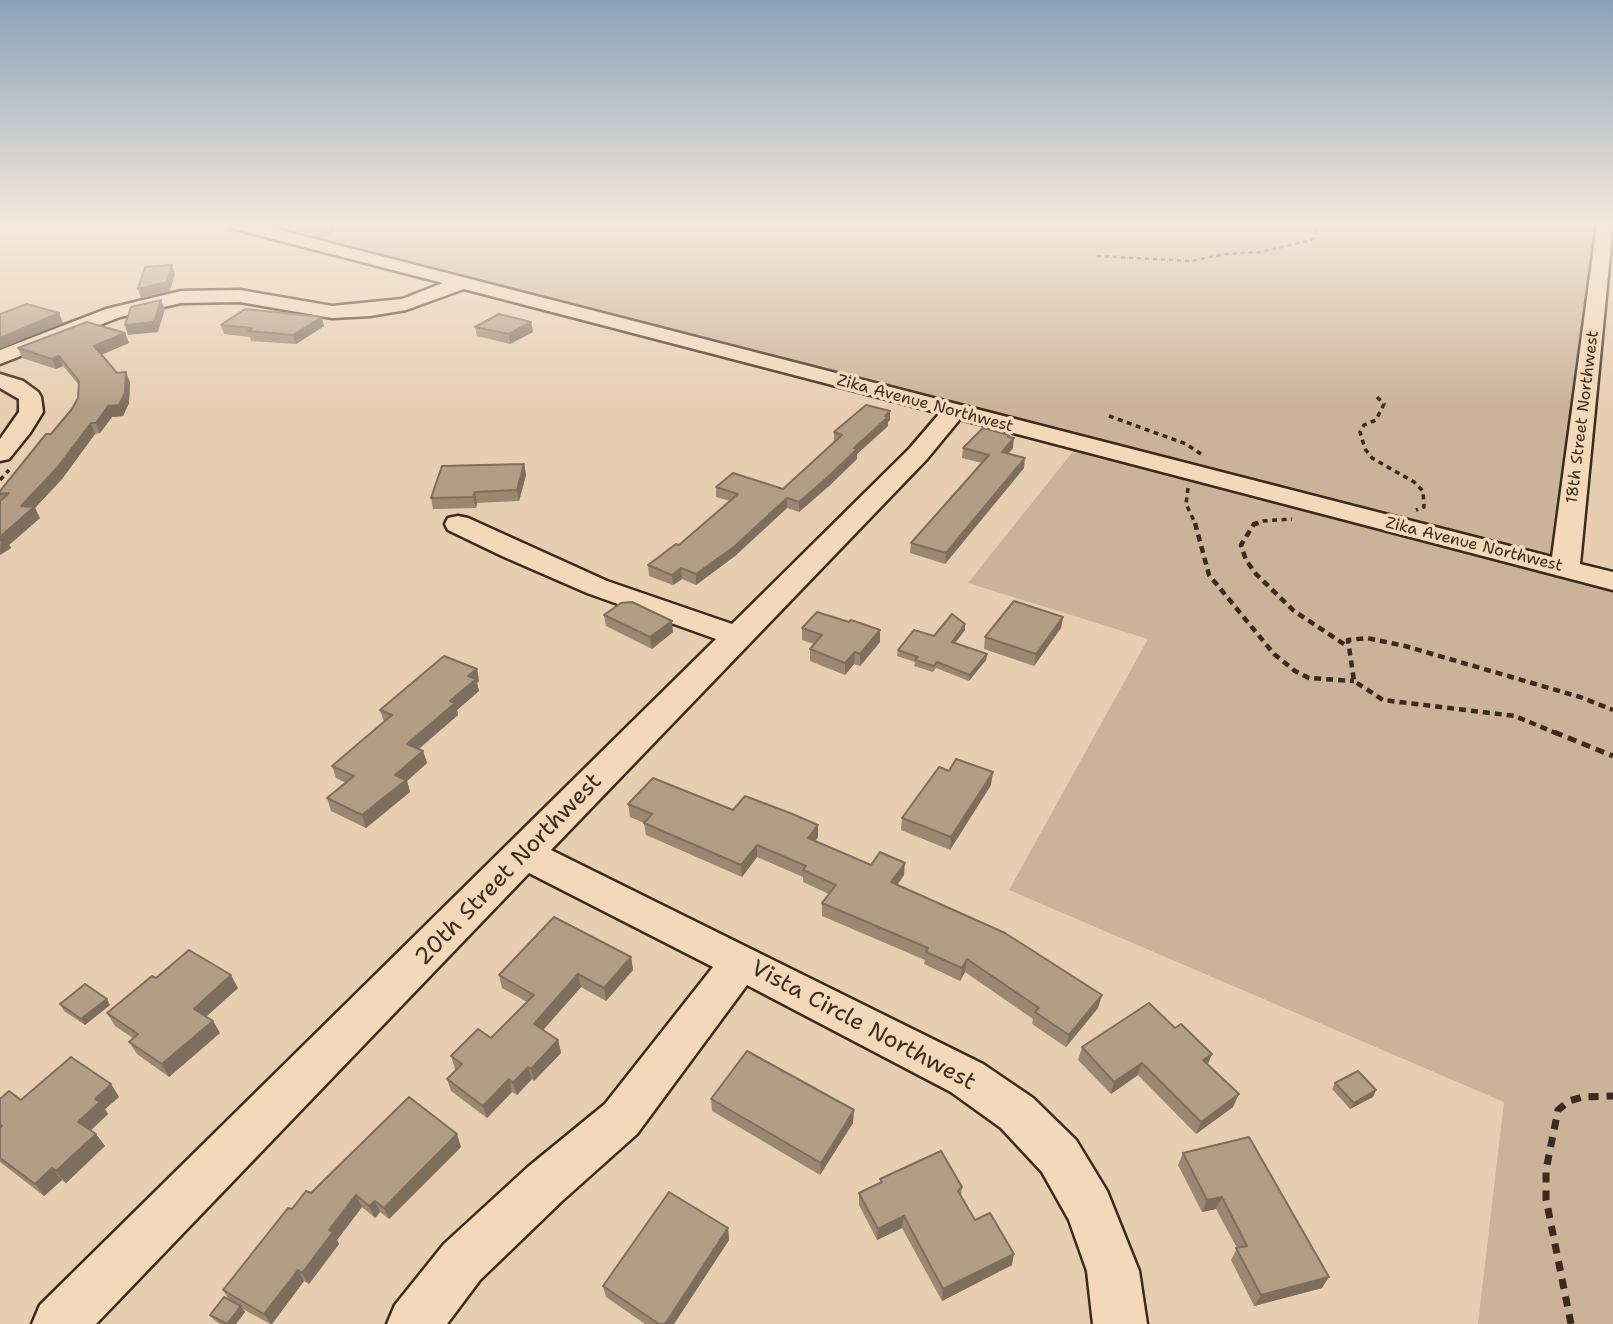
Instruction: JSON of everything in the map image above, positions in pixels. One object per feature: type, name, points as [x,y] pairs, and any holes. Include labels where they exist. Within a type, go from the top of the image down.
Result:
[{"type":"street","points":[[0,358],[113,313],[181,297],[240,296],[299,308],[332,312],[357,311],[406,304],[455,286]]},
{"type":"street","name":"Zika Avenue Northwest","points":[[473,286],[1613,581]]},
{"type":"street","name":"18th Street Northwest","points":[[1566,569],[1599,286]]},
{"type":"street","points":[[1588,374],[1613,379]]},
{"type":"street","points":[[0,381],[15,386],[30,397],[31,412],[8,457]]},
{"type":"street","name":"20th Street Northwest","points":[[59,1324],[526,854],[918,454],[954,411]]},
{"type":"street","points":[[458,524],[597,587],[737,636]]},
{"type":"street","points":[[526,854],[741,962]]},
{"type":"street","name":"Vista Circle Northwest","points":[[414,1324],[462,1262],[545,1184],[621,1119],[741,962],[967,1078],[1017,1113],[1059,1156],[1090,1208],[1113,1271],[1120,1324]]},
{"type":"path","points":[[1109,416],[1198,451],[1206,459],[1186,493],[1186,505],[1197,526],[1209,575],[1274,654],[1294,671],[1309,678],[1354,681],[1383,699],[1515,716],[1613,756]]},
{"type":"path","points":[[0,480],[8,457]]},
{"type":"path","points":[[1354,681],[1348,640],[1367,639],[1453,660],[1580,697],[1613,710]]},
{"type":"path","points":[[1571,1324],[1546,1199],[1546,1170],[1558,1110],[1569,1101],[1583,1097],[1613,1096]]},
{"type":"shaded area","points":[[473,286],[1599,286],[1566,568],[1613,582],[1613,1324],[1478,1324],[1504,1102],[1009,890],[1148,639],[968,583],[1079,444]]},
{"type":"building","points":[[161,300],[154,322],[125,325],[131,307]]},
{"type":"building","points":[[27,304],[59,313],[0,338],[0,314]]},
{"type":"building","points":[[245,309],[322,317],[293,335],[248,331],[252,328],[221,325]]},
{"type":"building","points":[[499,314],[531,322],[509,334],[475,327]]},
{"type":"building","points":[[87,322],[125,333],[94,346],[117,373],[126,372],[125,393],[119,405],[108,406],[96,423],[91,423],[57,468],[21,506],[34,507],[1,536],[5,536],[0,540],[0,501],[9,493],[0,494],[0,491],[46,434],[51,434],[72,409],[78,398],[79,381],[59,356],[52,359],[18,348]]},
{"type":"building","points":[[866,405],[890,411],[885,416],[888,417],[799,502],[787,498],[735,546],[696,574],[681,568],[672,575],[648,565],[676,544],[679,545],[738,494],[716,487],[733,473],[783,489],[842,435],[834,432]]},
{"type":"building","points":[[983,428],[1014,438],[1002,452],[1025,458],[946,553],[911,543],[989,455],[963,448]]},
{"type":"building","points":[[524,464],[517,490],[475,492],[473,497],[431,498],[442,466]]},
{"type":"building","points":[[1014,601],[1063,617],[1036,654],[985,637]]},
{"type":"building","points":[[632,602],[672,621],[650,637],[604,615],[621,603]]},
{"type":"building","points":[[817,612],[880,630],[860,654],[855,652],[845,663],[810,649],[822,635],[802,628]]},
{"type":"building","points":[[952,614],[965,624],[952,642],[987,654],[970,675],[937,662],[934,666],[915,660],[918,657],[898,650],[914,630],[934,636]]},
{"type":"building","points":[[444,656],[477,669],[468,676],[476,679],[450,701],[455,703],[407,744],[423,751],[395,775],[406,780],[362,815],[327,798],[354,776],[332,766],[392,715],[380,710]]},
{"type":"building","points":[[956,759],[993,772],[951,837],[902,818],[939,767],[949,771]]},
{"type":"building","points":[[653,778],[733,810],[745,796],[790,813],[818,825],[808,838],[871,865],[880,852],[905,863],[891,882],[1005,933],[1102,995],[1069,1035],[1035,1012],[1039,1008],[967,959],[962,968],[926,952],[928,948],[822,903],[836,885],[803,870],[806,866],[757,845],[741,865],[644,823],[652,814],[628,804]]},
{"type":"building","points":[[554,917],[631,957],[604,988],[578,974],[534,1024],[558,1040],[531,1069],[528,1067],[513,1083],[509,1079],[483,1106],[447,1079],[462,1064],[451,1056],[478,1029],[491,1038],[534,995],[499,975]]},
{"type":"building","points":[[189,950],[231,975],[194,1009],[213,1021],[162,1064],[129,1042],[138,1034],[107,1013]]},
{"type":"building","points":[[85,984],[107,999],[81,1019],[60,1004]]},
{"type":"building","points":[[1149,1003],[1175,1028],[1181,1024],[1212,1054],[1203,1060],[1239,1094],[1201,1122],[1142,1063],[1114,1082],[1082,1047]]},
{"type":"building","points":[[747,1051],[854,1110],[821,1163],[711,1099]]},
{"type":"building","points":[[71,1057],[111,1084],[95,1099],[100,1102],[78,1122],[96,1134],[56,1171],[52,1168],[35,1184],[0,1158],[0,1099],[9,1091],[21,1100]]},
{"type":"building","points":[[1358,1071],[1376,1090],[1354,1103],[1335,1083]]},
{"type":"building","points":[[409,1097],[457,1134],[384,1208],[375,1201],[369,1206],[356,1195],[329,1230],[333,1232],[302,1273],[298,1270],[264,1314],[223,1290],[288,1208],[292,1209],[306,1191],[311,1193]]},
{"type":"building","points":[[1249,1137],[1329,1277],[1261,1295],[1236,1248],[1247,1246],[1222,1197],[1207,1200],[1183,1153]]},
{"type":"building","points":[[941,1151],[962,1187],[958,1191],[975,1220],[990,1213],[1014,1254],[943,1289],[904,1216],[878,1229],[859,1193],[882,1182],[880,1179]]},
{"type":"building","points":[[669,1192],[728,1228],[665,1324],[659,1324],[603,1286]]},
{"type":"building","points":[[224,1297],[241,1306],[227,1324],[210,1315]]}]
